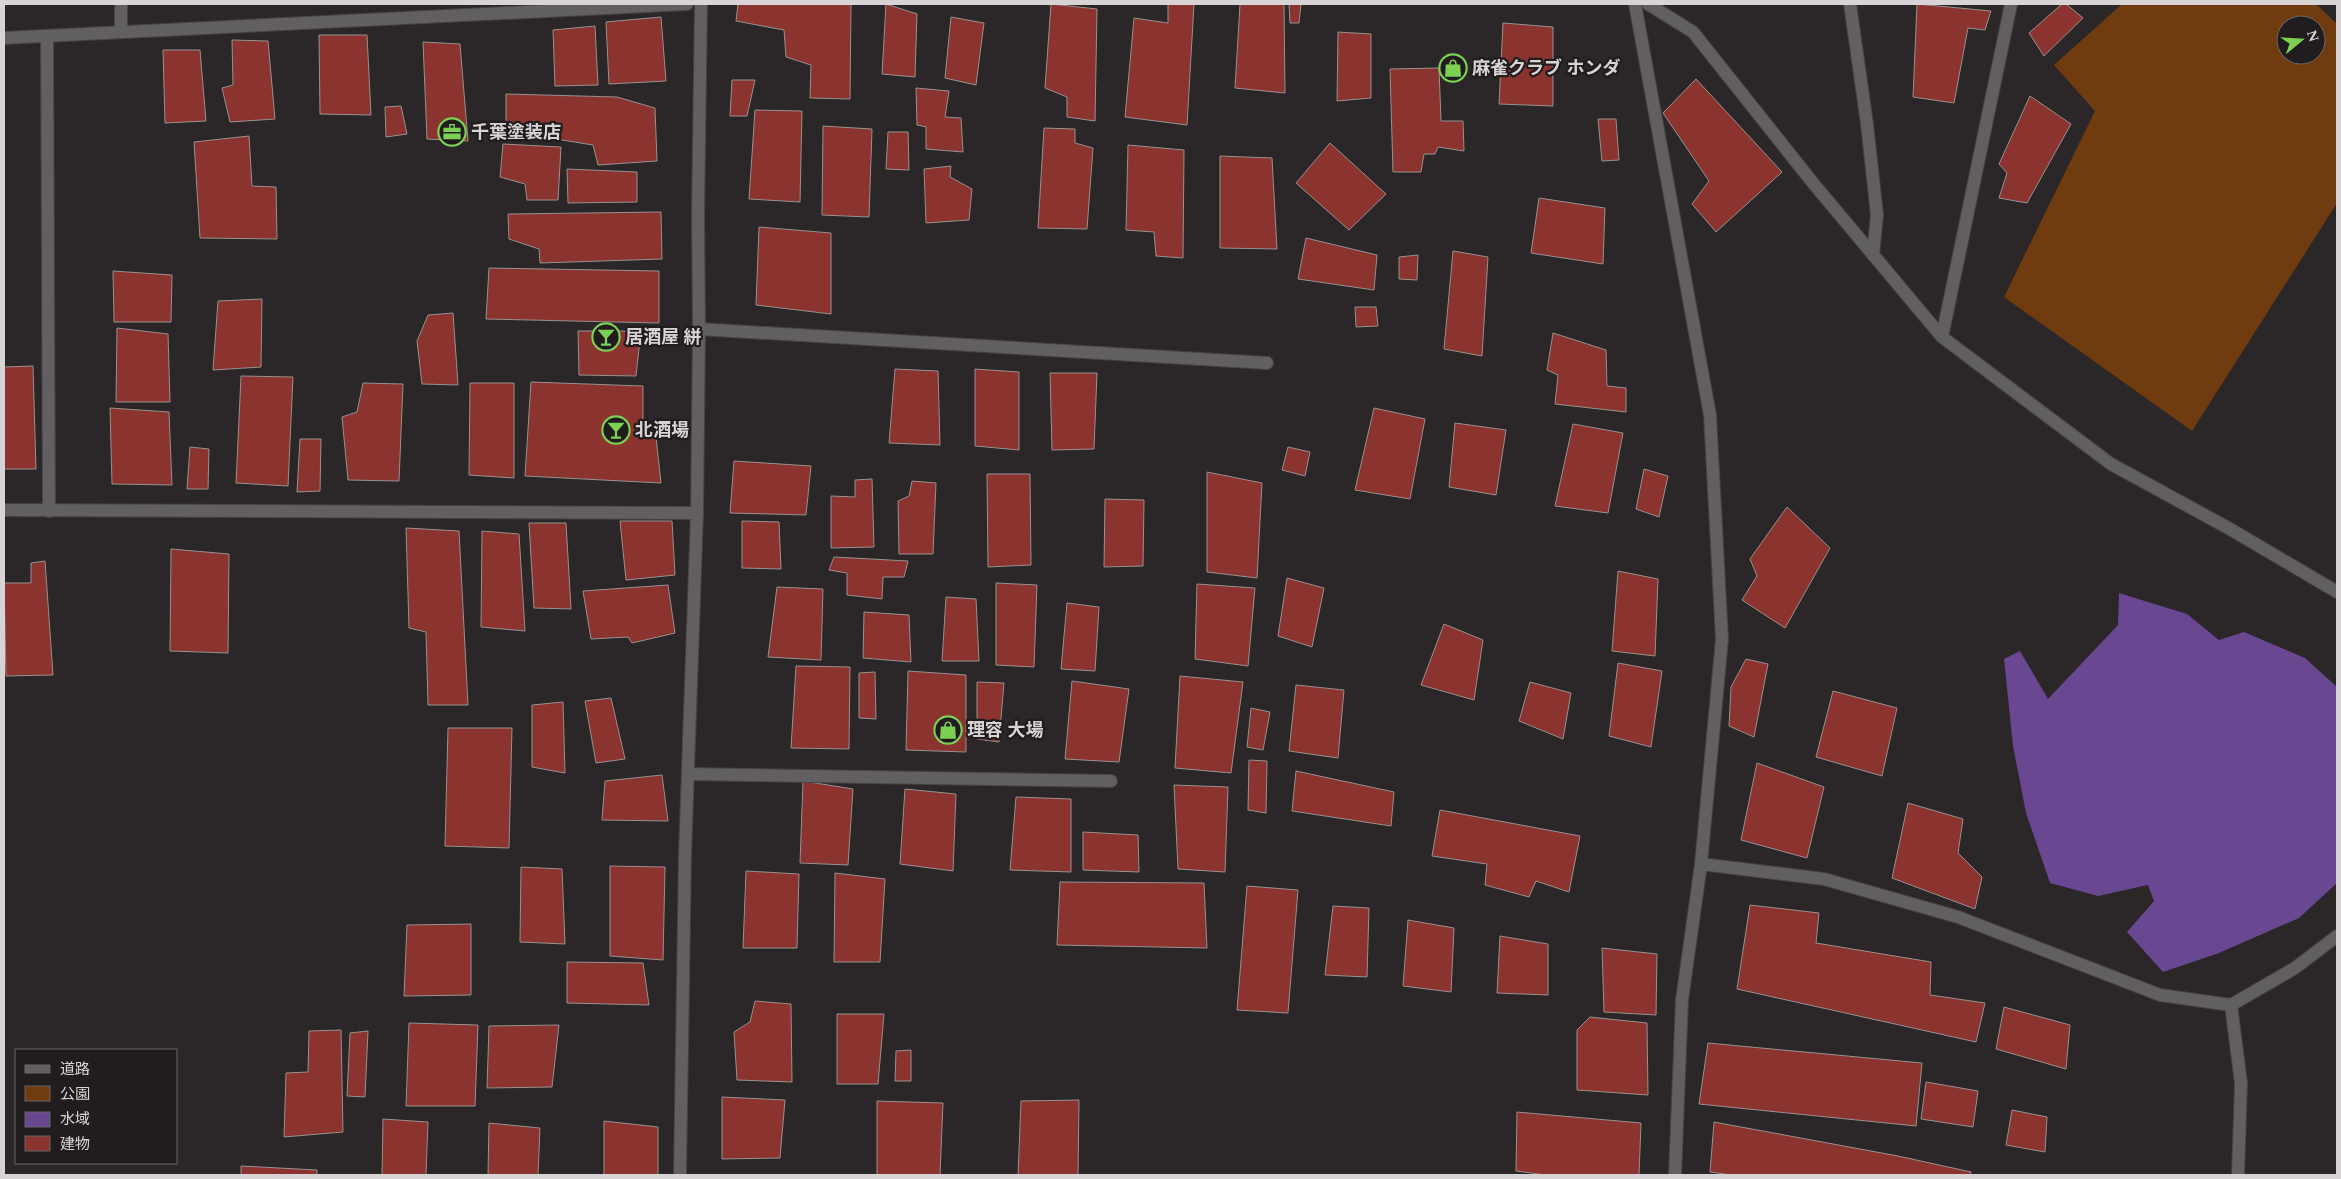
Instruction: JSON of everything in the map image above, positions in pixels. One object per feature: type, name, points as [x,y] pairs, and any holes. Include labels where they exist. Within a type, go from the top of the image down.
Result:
[{"type":"street","points":[[120,32],[121,4]]},
{"type":"street","points":[[4,38],[686,4]]},
{"type":"street","points":[[680,1175],[685,854],[698,513],[700,330],[698,214],[701,4]]},
{"type":"street","points":[[1635,4],[1710,416],[1722,639],[1701,864],[1682,1000],[1675,1175]]},
{"type":"street","points":[[1648,4],[1693,32],[1873,255],[1942,337],[2111,464],[2230,529],[2337,592]]},
{"type":"street","points":[[1850,4],[1868,124],[1877,215],[1873,255]]},
{"type":"street","points":[[1942,337],[2010,4]]},
{"type":"street","points":[[47,36],[49,511]]},
{"type":"street","points":[[700,330],[1267,363]]},
{"type":"street","points":[[4,510],[698,513]]},
{"type":"street","points":[[688,774],[1111,781]]},
{"type":"street","points":[[1701,864],[1824,879],[1958,917],[2160,995],[2231,1005],[2295,968],[2337,936]]},
{"type":"street","points":[[2231,1005],[2241,1083],[2238,1175]]},
{"type":"green space","points":[[2122,4],[2316,4],[2337,24],[2337,203],[2192,431],[2004,297],[2095,111],[2054,65]]},
{"type":"water","points":[[2119,593],[2187,614],[2219,640],[2244,632],[2305,658],[2337,687],[2337,883],[2299,918],[2219,953],[2163,972],[2127,932],[2154,901],[2148,885],[2098,896],[2050,883],[2026,813],[2013,746],[2004,659],[2020,651],[2048,699],[2118,625]]},
{"type":"building","points":[[738,4],[851,4],[850,99],[810,98],[811,65],[786,57],[784,30],[736,21]]},
{"type":"building","points":[[886,4],[917,14],[915,77],[882,74]]},
{"type":"building","points":[[1051,4],[1097,9],[1095,121],[1067,117],[1067,97],[1045,88]]},
{"type":"building","points":[[1168,4],[1194,4],[1187,125],[1125,117],[1134,18],[1168,23]]},
{"type":"building","points":[[1240,4],[1284,4],[1285,93],[1235,88]]},
{"type":"building","points":[[1289,4],[1301,4],[1299,23],[1290,23]]},
{"type":"building","points":[[1917,4],[1991,11],[1985,30],[1968,28],[1954,103],[1913,97]]},
{"type":"building","points":[[2062,4],[2066,4],[2083,18],[2044,56],[2029,33]]},
{"type":"building","points":[[661,17],[666,81],[609,84],[606,22]]},
{"type":"building","points":[[951,17],[984,23],[976,85],[945,78]]},
{"type":"building","points":[[1503,23],[1553,27],[1553,106],[1499,104]]},
{"type":"building","points":[[595,26],[598,85],[555,86],[553,30]]},
{"type":"building","points":[[1338,32],[1371,34],[1371,98],[1337,101]]},
{"type":"building","points":[[319,35],[367,35],[371,115],[320,114]]},
{"type":"building","points":[[232,40],[268,41],[275,119],[230,122],[222,88],[233,85]]},
{"type":"building","points":[[423,42],[460,44],[468,141],[427,139]]},
{"type":"building","points":[[163,50],[200,50],[206,121],[165,123]]},
{"type":"building","points":[[1439,68],[1441,121],[1463,121],[1464,151],[1438,147],[1435,154],[1424,154],[1421,172],[1393,172],[1390,69]]},
{"type":"building","points":[[1696,79],[1782,172],[1716,232],[1692,204],[1709,181],[1663,113]]},
{"type":"building","points":[[732,80],[755,80],[747,116],[730,116]]},
{"type":"building","points":[[916,88],[949,91],[945,117],[961,118],[963,152],[926,149],[926,127],[917,125]]},
{"type":"building","points":[[506,94],[617,97],[655,108],[657,161],[598,165],[593,145],[506,131]]},
{"type":"building","points":[[2030,96],[2071,124],[2027,203],[1999,198],[2007,173],[1999,164]]},
{"type":"building","points":[[401,106],[407,134],[386,137],[385,107]]},
{"type":"building","points":[[755,110],[802,111],[800,202],[749,199]]},
{"type":"building","points":[[1598,119],[1616,119],[1619,160],[1602,161]]},
{"type":"building","points":[[823,126],[872,129],[869,217],[822,215]]},
{"type":"building","points":[[1044,128],[1075,129],[1075,143],[1093,148],[1087,229],[1038,228]]},
{"type":"building","points":[[888,132],[908,132],[909,170],[886,169]]},
{"type":"building","points":[[249,136],[252,186],[276,187],[277,239],[200,238],[194,142]]},
{"type":"building","points":[[1330,143],[1386,194],[1349,230],[1296,183]]},
{"type":"building","points":[[503,144],[561,147],[558,200],[527,200],[525,184],[500,177]]},
{"type":"building","points":[[1128,145],[1184,150],[1183,258],[1156,256],[1154,232],[1126,230]]},
{"type":"building","points":[[1220,156],[1272,158],[1277,249],[1220,248]]},
{"type":"building","points":[[951,166],[950,177],[972,189],[969,220],[926,223],[924,169]]},
{"type":"building","points":[[567,169],[637,172],[637,202],[568,203]]},
{"type":"building","points":[[1539,198],[1605,208],[1603,264],[1531,253]]},
{"type":"building","points":[[661,212],[662,259],[540,263],[539,249],[509,239],[508,214]]},
{"type":"building","points":[[759,227],[831,233],[831,314],[756,305]]},
{"type":"building","points":[[1306,238],[1377,255],[1374,290],[1298,279]]},
{"type":"building","points":[[1453,251],[1488,257],[1482,356],[1444,349]]},
{"type":"building","points":[[1418,255],[1417,280],[1399,279],[1399,257]]},
{"type":"building","points":[[489,268],[659,271],[659,323],[486,319]]},
{"type":"building","points":[[113,271],[172,275],[171,322],[114,322]]},
{"type":"building","points":[[262,299],[261,367],[213,370],[218,301]]},
{"type":"building","points":[[1355,307],[1376,307],[1378,326],[1356,327]]},
{"type":"building","points":[[453,313],[458,385],[422,384],[417,341],[428,315]]},
{"type":"building","points":[[117,328],[168,334],[170,402],[116,402]]},
{"type":"building","points":[[578,331],[641,331],[636,376],[579,375]]},
{"type":"building","points":[[1553,333],[1606,350],[1607,386],[1626,388],[1626,412],[1555,404],[1558,375],[1547,370]]},
{"type":"building","points":[[33,366],[36,469],[4,469],[4,367]]},
{"type":"building","points":[[895,369],[938,371],[940,445],[889,443]]},
{"type":"building","points":[[975,369],[1019,372],[1019,450],[975,446]]},
{"type":"building","points":[[1050,373],[1097,373],[1094,449],[1052,450]]},
{"type":"building","points":[[241,376],[293,377],[288,486],[236,483]]},
{"type":"building","points":[[531,382],[643,386],[643,436],[656,437],[661,483],[525,476]]},
{"type":"building","points":[[363,383],[403,384],[399,481],[348,480],[342,417],[357,412]]},
{"type":"building","points":[[470,383],[514,383],[514,478],[469,475]]},
{"type":"building","points":[[110,408],[169,412],[172,485],[112,484]]},
{"type":"building","points":[[1374,408],[1425,419],[1410,499],[1355,490]]},
{"type":"building","points":[[1455,423],[1506,430],[1496,495],[1449,487]]},
{"type":"building","points":[[1573,424],[1623,433],[1608,513],[1555,506]]},
{"type":"building","points":[[300,439],[321,439],[320,491],[297,492]]},
{"type":"building","points":[[190,447],[209,449],[208,489],[187,489]]},
{"type":"building","points":[[1288,447],[1310,452],[1305,476],[1282,470]]},
{"type":"building","points":[[734,461],[811,466],[806,515],[730,513]]},
{"type":"building","points":[[1644,469],[1668,476],[1659,517],[1636,509]]},
{"type":"building","points":[[1207,472],[1262,483],[1257,578],[1207,572]]},
{"type":"building","points":[[987,474],[1030,474],[1031,565],[988,567]]},
{"type":"building","points":[[872,479],[874,547],[831,548],[831,496],[855,497],[855,480]]},
{"type":"building","points":[[912,481],[936,483],[933,554],[899,554],[898,501],[909,496]]},
{"type":"building","points":[[1105,499],[1144,500],[1143,566],[1104,567]]},
{"type":"building","points":[[1787,507],[1830,548],[1785,628],[1742,600],[1757,576],[1750,559]]},
{"type":"building","points":[[620,521],[672,521],[675,575],[626,580]]},
{"type":"building","points":[[742,521],[779,522],[781,569],[742,568]]},
{"type":"building","points":[[529,523],[566,523],[571,609],[534,608]]},
{"type":"building","points":[[406,528],[459,531],[468,705],[428,705],[426,632],[409,628]]},
{"type":"building","points":[[482,531],[519,534],[525,631],[481,627]]},
{"type":"building","points":[[171,549],[229,554],[228,653],[170,651]]},
{"type":"building","points":[[834,557],[908,561],[904,577],[883,577],[882,599],[847,595],[847,573],[829,570]]},
{"type":"building","points":[[45,561],[53,675],[6,676],[4,583],[31,583],[31,563]]},
{"type":"building","points":[[1618,571],[1658,579],[1655,656],[1612,651]]},
{"type":"building","points":[[1287,578],[1324,588],[1312,647],[1278,636]]},
{"type":"building","points":[[996,583],[1037,585],[1034,667],[996,665]]},
{"type":"building","points":[[1197,584],[1255,588],[1248,666],[1195,659]]},
{"type":"building","points":[[668,585],[675,633],[632,643],[628,637],[591,639],[583,591]]},
{"type":"building","points":[[777,587],[823,589],[821,660],[768,657]]},
{"type":"building","points":[[946,597],[976,599],[979,661],[942,661]]},
{"type":"building","points":[[1067,603],[1099,607],[1095,671],[1061,669]]},
{"type":"building","points":[[864,612],[909,615],[911,662],[863,658]]},
{"type":"building","points":[[1444,624],[1483,640],[1474,700],[1421,685]]},
{"type":"building","points":[[1746,659],[1768,664],[1754,737],[1729,726],[1731,687]]},
{"type":"building","points":[[1618,663],[1662,671],[1651,747],[1609,736]]},
{"type":"building","points":[[796,666],[850,667],[849,749],[791,748]]},
{"type":"building","points":[[908,671],[966,675],[966,752],[906,750]]},
{"type":"building","points":[[875,672],[876,719],[859,718],[859,673]]},
{"type":"building","points":[[1180,676],[1243,682],[1231,773],[1175,768]]},
{"type":"building","points":[[1072,681],[1129,689],[1119,762],[1065,759]]},
{"type":"building","points":[[977,682],[1004,683],[999,742],[977,739]]},
{"type":"building","points":[[1530,682],[1571,693],[1563,739],[1519,721]]},
{"type":"building","points":[[1296,685],[1344,690],[1338,758],[1289,751]]},
{"type":"building","points":[[1833,691],[1897,708],[1882,776],[1816,757]]},
{"type":"building","points":[[611,698],[625,759],[596,763],[585,701]]},
{"type":"building","points":[[563,702],[565,773],[532,767],[532,705]]},
{"type":"building","points":[[1251,708],[1270,712],[1263,750],[1247,747]]},
{"type":"building","points":[[448,728],[512,728],[509,848],[445,846]]},
{"type":"building","points":[[1249,760],[1267,761],[1266,813],[1248,810]]},
{"type":"building","points":[[1757,763],[1824,787],[1807,858],[1741,840]]},
{"type":"building","points":[[1296,771],[1394,792],[1391,826],[1292,811]]},
{"type":"building","points":[[662,775],[668,821],[602,820],[605,781]]},
{"type":"building","points":[[803,781],[853,789],[848,865],[800,863]]},
{"type":"building","points":[[1174,785],[1228,787],[1225,872],[1178,869]]},
{"type":"building","points":[[905,789],[956,794],[953,871],[900,864]]},
{"type":"building","points":[[1016,797],[1071,799],[1071,872],[1010,870]]},
{"type":"building","points":[[1908,803],[1963,819],[1958,853],[1982,877],[1975,909],[1892,878]]},
{"type":"building","points":[[1440,810],[1580,836],[1569,892],[1536,881],[1529,897],[1485,885],[1487,864],[1432,856]]},
{"type":"building","points":[[1083,832],[1138,835],[1139,872],[1083,870]]},
{"type":"building","points":[[610,866],[665,867],[663,960],[610,956]]},
{"type":"building","points":[[521,867],[562,869],[565,944],[520,942]]},
{"type":"building","points":[[746,871],[799,874],[797,948],[743,948]]},
{"type":"building","points":[[835,873],[885,879],[880,962],[834,962]]},
{"type":"building","points":[[1060,882],[1204,883],[1207,948],[1057,945]]},
{"type":"building","points":[[1247,886],[1298,890],[1288,1013],[1237,1010]]},
{"type":"building","points":[[1750,905],[1819,913],[1816,943],[1931,962],[1930,995],[1985,1003],[1976,1042],[1737,989]]},
{"type":"building","points":[[1333,906],[1369,908],[1367,977],[1325,975]]},
{"type":"building","points":[[1408,920],[1454,928],[1451,992],[1403,986]]},
{"type":"building","points":[[471,924],[471,995],[404,996],[407,925]]},
{"type":"building","points":[[1500,936],[1548,944],[1548,995],[1497,993]]},
{"type":"building","points":[[1602,948],[1657,954],[1656,1015],[1604,1012]]},
{"type":"building","points":[[567,962],[643,963],[649,1005],[567,1003]]},
{"type":"building","points":[[755,1001],[791,1004],[792,1082],[737,1080],[734,1032],[750,1022]]},
{"type":"building","points":[[2004,1007],[2070,1025],[2066,1069],[1996,1049]]},
{"type":"building","points":[[837,1014],[884,1014],[878,1084],[837,1084]]},
{"type":"building","points":[[1590,1017],[1647,1023],[1648,1095],[1577,1090],[1577,1030]]},
{"type":"building","points":[[409,1023],[478,1025],[475,1106],[406,1106]]},
{"type":"building","points":[[559,1025],[552,1087],[487,1088],[489,1026]]},
{"type":"building","points":[[341,1030],[343,1132],[284,1137],[286,1073],[308,1072],[309,1031]]},
{"type":"building","points":[[368,1031],[365,1097],[347,1096],[350,1033]]},
{"type":"building","points":[[1708,1043],[1922,1063],[1916,1126],[1699,1104]]},
{"type":"building","points":[[911,1050],[911,1081],[895,1081],[896,1051]]},
{"type":"building","points":[[1926,1082],[1978,1091],[1973,1127],[1921,1119]]},
{"type":"building","points":[[722,1097],[785,1100],[780,1158],[722,1159]]},
{"type":"building","points":[[1079,1100],[1078,1175],[1018,1175],[1021,1101]]},
{"type":"building","points":[[877,1101],[943,1103],[940,1175],[877,1175]]},
{"type":"building","points":[[2012,1110],[2047,1117],[2045,1152],[2006,1145]]},
{"type":"building","points":[[1517,1112],[1641,1123],[1639,1175],[1546,1175],[1516,1171]]},
{"type":"building","points":[[383,1119],[428,1122],[426,1175],[382,1175]]},
{"type":"building","points":[[604,1121],[658,1127],[658,1175],[604,1175]]},
{"type":"building","points":[[1714,1122],[1898,1156],[1971,1172],[1970,1175],[1732,1175],[1710,1172]]},
{"type":"building","points":[[489,1123],[540,1128],[538,1175],[488,1175]]},
{"type":"building","points":[[241,1166],[317,1170],[317,1175],[241,1175]]},
{"type":"place","name":"麻雀クラブ ホンダ","points":[[1453,68]]},
{"type":"place","name":"千葉塗装店","points":[[452,132]]},
{"type":"place","name":"居酒屋 絣","points":[[606,337]]},
{"type":"place","name":"北酒場","points":[[616,430]]},
{"type":"place","name":"理容 大場","points":[[948,730]]}]
